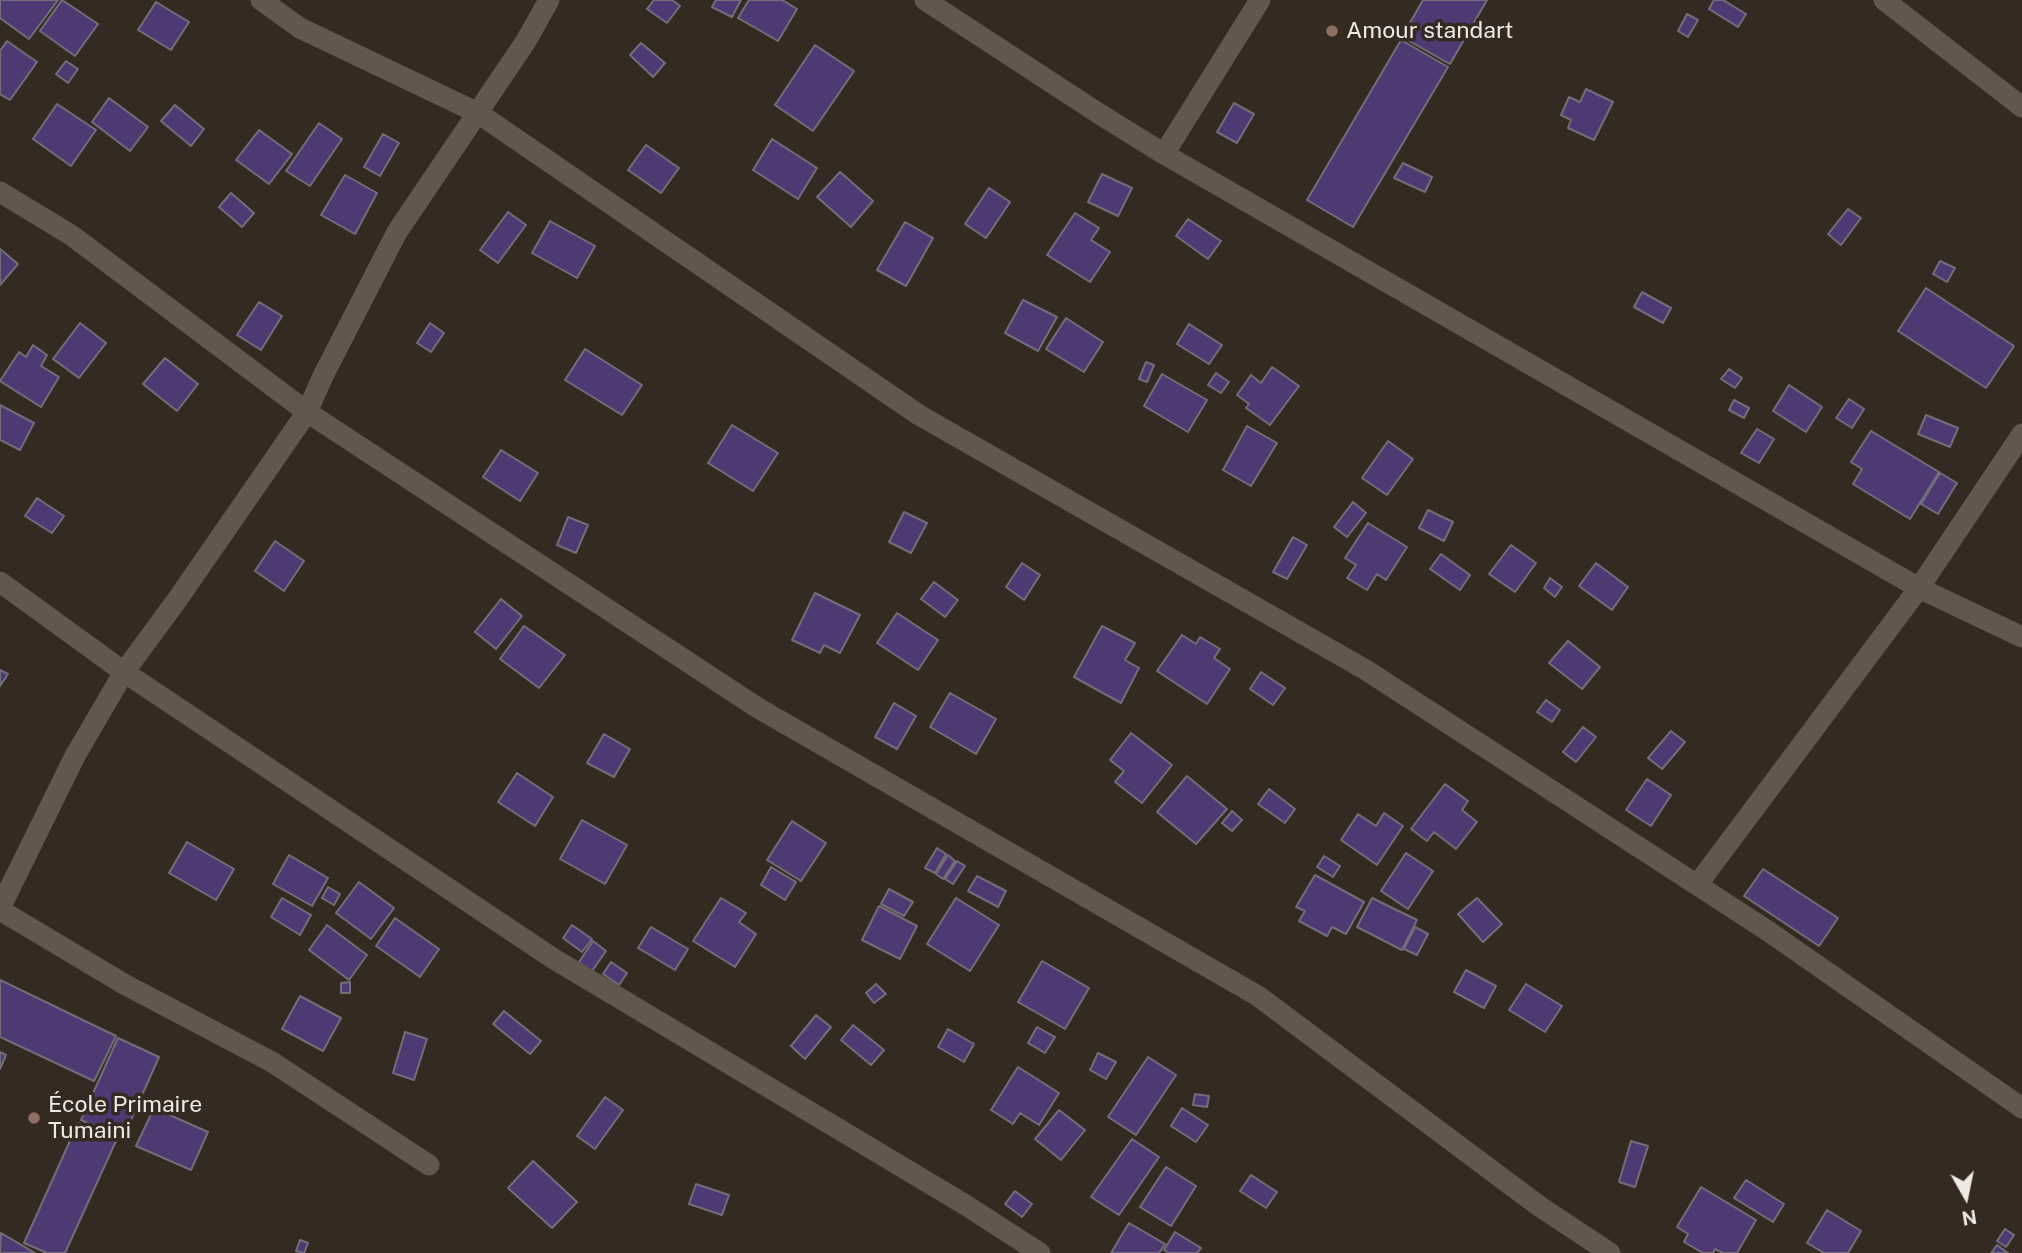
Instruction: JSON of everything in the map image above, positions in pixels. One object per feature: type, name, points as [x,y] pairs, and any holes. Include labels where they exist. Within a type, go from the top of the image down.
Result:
[{"type":"street","points":[[261,0],[300,28],[478,113],[919,415],[1366,670],[1768,931],[2022,1108]]},
{"type":"street","points":[[429,1165],[272,1062],[124,984],[0,909],[75,756],[124,672],[307,412],[397,232],[526,41],[549,0]]},
{"type":"street","points":[[925,0],[1164,154],[1919,588],[2022,638]]},
{"type":"street","points":[[1164,154],[1260,0]]},
{"type":"street","points":[[1884,0],[2022,107]]},
{"type":"street","points":[[0,192],[71,235],[307,412],[758,708],[1258,996],[1539,1206],[1610,1253]]},
{"type":"street","points":[[1697,885],[1919,588],[2022,434]]},
{"type":"street","points":[[0,582],[124,672],[554,959],[964,1204],[1040,1253]]},
{"type":"building","points":[[0,0],[58,0],[29,39],[0,18]]},
{"type":"building","points":[[62,0],[98,24],[75,56],[40,31]]},
{"type":"building","points":[[654,0],[672,0],[680,6],[667,23],[647,9]]},
{"type":"building","points":[[716,0],[741,0],[732,17],[712,7]]},
{"type":"building","points":[[749,0],[782,0],[797,9],[778,41],[738,18]]},
{"type":"building","points":[[1423,0],[1487,0],[1450,64],[1402,37]]},
{"type":"building","points":[[1714,0],[1723,0],[1746,14],[1738,27],[1709,9]]},
{"type":"building","points":[[156,2],[189,22],[171,50],[138,30]]},
{"type":"building","points":[[1687,14],[1698,20],[1688,37],[1678,31]]},
{"type":"building","points":[[1401,40],[1448,67],[1353,227],[1307,200]]},
{"type":"building","points":[[7,41],[37,62],[10,100],[0,94],[0,51]]},
{"type":"building","points":[[641,43],[665,63],[653,77],[630,55]]},
{"type":"building","points":[[815,45],[854,71],[813,131],[775,105]]},
{"type":"building","points":[[66,61],[78,69],[68,83],[56,74]]},
{"type":"building","points":[[1586,89],[1613,102],[1594,140],[1568,128],[1571,120],[1561,115],[1569,97],[1580,102]]},
{"type":"building","points":[[109,98],[148,127],[130,151],[92,122]]},
{"type":"building","points":[[1234,103],[1254,114],[1237,143],[1217,132]]},
{"type":"building","points":[[57,104],[96,130],[71,166],[33,139]]},
{"type":"building","points":[[175,105],[204,129],[191,146],[161,121]]},
{"type":"building","points":[[319,123],[342,139],[310,186],[286,171]]},
{"type":"building","points":[[259,130],[292,154],[269,184],[236,160]]},
{"type":"building","points":[[383,134],[399,143],[380,176],[364,167]]},
{"type":"building","points":[[772,139],[817,168],[798,199],[753,170]]},
{"type":"building","points":[[646,145],[679,168],[661,193],[628,170]]},
{"type":"building","points":[[1403,163],[1432,177],[1425,192],[1394,178]]},
{"type":"building","points":[[840,172],[873,201],[851,227],[817,197]]},
{"type":"building","points":[[1102,174],[1132,188],[1118,216],[1088,202]]},
{"type":"building","points":[[345,175],[377,193],[355,234],[321,215]]},
{"type":"building","points":[[989,188],[1010,202],[986,238],[965,224]]},
{"type":"building","points":[[231,193],[254,213],[242,227],[219,207]]},
{"type":"building","points":[[1848,209],[1861,218],[1841,245],[1828,234]]},
{"type":"building","points":[[508,212],[526,225],[498,263],[480,250]]},
{"type":"building","points":[[1075,213],[1099,228],[1091,240],[1110,252],[1090,282],[1047,255]]},
{"type":"building","points":[[1188,219],[1221,241],[1208,259],[1176,236]]},
{"type":"building","points":[[550,221],[595,246],[577,278],[532,253]]},
{"type":"building","points":[[905,222],[933,238],[906,286],[877,270]]},
{"type":"building","points":[[0,249],[18,264],[0,285]]},
{"type":"building","points":[[1940,261],[1955,268],[1947,282],[1933,274]]},
{"type":"building","points":[[1926,288],[2014,346],[1986,388],[1898,331]]},
{"type":"building","points":[[1642,292],[1671,308],[1663,323],[1634,307]]},
{"type":"building","points":[[1023,300],[1057,317],[1038,351],[1005,333]]},
{"type":"building","points":[[259,302],[282,316],[261,350],[237,335]]},
{"type":"building","points":[[1066,318],[1103,342],[1084,372],[1046,349]]},
{"type":"building","points":[[80,323],[106,343],[79,378],[53,359]]},
{"type":"building","points":[[430,323],[444,333],[431,352],[417,343]]},
{"type":"building","points":[[1189,324],[1222,345],[1209,364],[1177,344]]},
{"type":"building","points":[[33,345],[47,355],[41,366],[59,377],[41,407],[0,381],[19,352],[26,357]]},
{"type":"building","points":[[585,349],[642,385],[622,415],[565,380]]},
{"type":"building","points":[[165,358],[198,384],[177,411],[143,384]]},
{"type":"building","points":[[1146,362],[1154,365],[1147,382],[1139,379]]},
{"type":"building","points":[[1272,367],[1299,386],[1270,425],[1246,408],[1249,404],[1237,395],[1251,375],[1261,383]]},
{"type":"building","points":[[1729,369],[1742,378],[1735,388],[1721,379]]},
{"type":"building","points":[[1216,373],[1229,382],[1221,393],[1208,385]]},
{"type":"building","points":[[1162,374],[1207,400],[1188,432],[1144,406]]},
{"type":"building","points":[[1789,385],[1822,407],[1806,432],[1773,411]]},
{"type":"building","points":[[1849,399],[1864,409],[1852,428],[1836,418]]},
{"type":"building","points":[[1734,400],[1749,408],[1744,418],[1729,410]]},
{"type":"building","points":[[0,405],[34,423],[20,450],[0,440]]},
{"type":"building","points":[[1926,415],[1958,428],[1950,447],[1918,434]]},
{"type":"building","points":[[732,425],[778,453],[753,491],[708,463]]},
{"type":"building","points":[[1247,426],[1277,443],[1251,486],[1223,470]]},
{"type":"building","points":[[1757,429],[1774,439],[1759,463],[1741,453]]},
{"type":"building","points":[[1871,431],[1939,472],[1910,519],[1853,484],[1862,469],[1851,462]]},
{"type":"building","points":[[1388,441],[1413,459],[1387,495],[1362,478]]},
{"type":"building","points":[[501,450],[538,473],[520,501],[483,477]]},
{"type":"building","points":[[1940,473],[1957,483],[1938,514],[1921,504]]},
{"type":"building","points":[[37,498],[64,516],[52,533],[25,516]]},
{"type":"building","points":[[1353,502],[1366,513],[1347,537],[1334,527]]},
{"type":"building","points":[[1428,510],[1453,522],[1444,541],[1419,528]]},
{"type":"building","points":[[904,512],[927,523],[911,553],[889,542]]},
{"type":"building","points":[[568,517],[588,525],[576,553],[557,545]]},
{"type":"building","points":[[1368,523],[1407,547],[1386,580],[1377,574],[1367,590],[1347,578],[1356,565],[1345,558]]},
{"type":"building","points":[[1293,537],[1307,545],[1287,579],[1273,572]]},
{"type":"building","points":[[275,541],[304,561],[284,591],[255,571]]},
{"type":"building","points":[[1511,545],[1536,563],[1515,592],[1489,574]]},
{"type":"building","points":[[1441,554],[1470,575],[1460,590],[1430,569]]},
{"type":"building","points":[[1022,563],[1040,575],[1024,600],[1006,587]]},
{"type":"building","points":[[1596,563],[1628,587],[1612,610],[1579,586]]},
{"type":"building","points":[[1550,578],[1562,587],[1555,597],[1544,588]]},
{"type":"building","points":[[934,582],[958,600],[945,617],[921,599]]},
{"type":"building","points":[[815,593],[860,615],[840,653],[824,645],[820,653],[792,640]]},
{"type":"building","points":[[501,599],[522,616],[496,649],[475,632]]},
{"type":"building","points":[[897,613],[938,640],[918,670],[877,643]]},
{"type":"building","points":[[524,626],[565,655],[539,688],[500,659]]},
{"type":"building","points":[[1102,626],[1135,643],[1125,660],[1139,668],[1121,703],[1074,677]]},
{"type":"building","points":[[1182,635],[1196,644],[1200,637],[1220,649],[1214,658],[1230,669],[1207,704],[1157,671]]},
{"type":"building","points":[[1568,641],[1600,667],[1582,689],[1549,663]]},
{"type":"building","points":[[0,670],[8,674],[0,686]]},
{"type":"building","points":[[1261,672],[1285,688],[1273,705],[1250,689]]},
{"type":"building","points":[[950,693],[996,719],[976,754],[930,727]]},
{"type":"building","points":[[1546,700],[1560,710],[1552,722],[1537,712]]},
{"type":"building","points":[[894,703],[916,716],[897,749],[875,737]]},
{"type":"building","points":[[1583,727],[1596,737],[1576,762],[1563,752]]},
{"type":"building","points":[[1671,731],[1685,742],[1662,769],[1648,758]]},
{"type":"building","points":[[1131,733],[1172,765],[1142,803],[1115,782],[1124,771],[1110,760]]},
{"type":"building","points":[[604,734],[630,749],[614,777],[587,763]]},
{"type":"building","points":[[517,773],[553,797],[535,826],[498,802]]},
{"type":"building","points":[[1187,776],[1227,809],[1196,844],[1157,812]]},
{"type":"building","points":[[1647,779],[1671,795],[1651,826],[1626,810]]},
{"type":"building","points":[[1445,784],[1468,801],[1462,810],[1477,822],[1456,849],[1434,832],[1427,841],[1411,829]]},
{"type":"building","points":[[1269,789],[1295,809],[1285,823],[1258,804]]},
{"type":"building","points":[[1232,811],[1242,820],[1232,831],[1222,823]]},
{"type":"building","points":[[1384,813],[1403,826],[1377,865],[1341,840],[1358,814],[1376,826]]},
{"type":"building","points":[[582,820],[627,845],[605,884],[560,859]]},
{"type":"building","points":[[792,821],[826,843],[801,881],[767,860]]},
{"type":"building","points":[[187,842],[234,869],[216,900],[169,873]]},
{"type":"building","points":[[937,848],[946,854],[935,873],[925,868]]},
{"type":"building","points":[[1406,853],[1433,871],[1408,909],[1381,891]]},
{"type":"building","points":[[289,855],[328,878],[312,906],[273,884]]},
{"type":"building","points":[[948,855],[955,861],[943,879],[936,874]]},
{"type":"building","points":[[1324,856],[1340,866],[1333,877],[1317,867]]},
{"type":"building","points":[[957,861],[965,866],[953,884],[945,879]]},
{"type":"building","points":[[771,867],[796,882],[785,900],[761,885]]},
{"type":"building","points":[[1763,869],[1838,918],[1819,946],[1744,896]]},
{"type":"building","points":[[1315,875],[1364,902],[1346,934],[1332,927],[1327,936],[1299,921],[1305,911],[1296,907]]},
{"type":"building","points":[[977,876],[1006,891],[998,907],[968,891]]},
{"type":"building","points":[[359,882],[394,908],[371,939],[336,913]]},
{"type":"building","points":[[328,887],[340,894],[334,905],[322,898]]},
{"type":"building","points":[[889,889],[913,902],[904,916],[881,904]]},
{"type":"building","points":[[282,898],[311,915],[300,935],[271,917]]},
{"type":"building","points":[[721,898],[746,913],[739,922],[756,934],[735,967],[693,941]]},
{"type":"building","points":[[956,898],[999,925],[970,971],[927,944]]},
{"type":"building","points":[[1372,898],[1417,920],[1402,950],[1357,927]]},
{"type":"building","points":[[1477,898],[1502,924],[1483,942],[1458,914]]},
{"type":"building","points":[[879,906],[917,926],[900,959],[862,940]]},
{"type":"building","points":[[395,918],[439,949],[420,977],[376,946]]},
{"type":"building","points":[[327,925],[367,955],[349,980],[309,950]]},
{"type":"building","points":[[572,925],[592,939],[582,952],[563,938]]},
{"type":"building","points":[[651,927],[688,949],[675,970],[638,948]]},
{"type":"building","points":[[1415,927],[1428,934],[1417,955],[1404,949]]},
{"type":"building","points":[[593,941],[606,951],[590,974],[577,965]]},
{"type":"building","points":[[1042,961],[1089,988],[1065,1029],[1018,1002]]},
{"type":"building","points":[[611,962],[627,973],[619,985],[603,974]]},
{"type":"building","points":[[1466,970],[1496,986],[1484,1008],[1454,992]]},
{"type":"building","points":[[0,980],[116,1036],[94,1081],[0,1037]]},
{"type":"building","points":[[350,982],[350,993],[341,993],[341,983]]},
{"type":"building","points":[[876,984],[886,994],[874,1003],[866,993]]},
{"type":"building","points":[[1526,984],[1562,1006],[1545,1032],[1509,1010]]},
{"type":"building","points":[[300,996],[341,1018],[323,1051],[282,1029]]},
{"type":"building","points":[[504,1011],[541,1041],[530,1054],[493,1024]]},
{"type":"building","points":[[816,1015],[831,1027],[805,1059],[791,1046]]},
{"type":"building","points":[[853,1025],[884,1050],[871,1065],[841,1040]]},
{"type":"building","points":[[1037,1027],[1055,1037],[1045,1053],[1028,1043]]},
{"type":"building","points":[[948,1029],[974,1044],[964,1062],[938,1047]]},
{"type":"building","points":[[405,1032],[427,1039],[414,1080],[393,1073]]},
{"type":"building","points":[[118,1038],[159,1057],[123,1138],[81,1120]]},
{"type":"building","points":[[0,1052],[6,1055],[0,1069]]},
{"type":"building","points":[[1098,1053],[1116,1062],[1106,1079],[1090,1070]]},
{"type":"building","points":[[1148,1057],[1176,1075],[1136,1135],[1108,1117]]},
{"type":"building","points":[[1018,1067],[1059,1093],[1039,1125],[1020,1113],[1013,1124],[991,1110]]},
{"type":"building","points":[[1195,1094],[1209,1096],[1207,1107],[1193,1105]]},
{"type":"building","points":[[605,1097],[623,1110],[595,1149],[577,1136]]},
{"type":"building","points":[[154,1108],[208,1132],[191,1170],[136,1146]]},
{"type":"building","points":[[1182,1108],[1208,1125],[1196,1142],[1171,1126]]},
{"type":"building","points":[[1059,1110],[1085,1130],[1061,1160],[1035,1139]]},
{"type":"building","points":[[78,1123],[116,1141],[65,1253],[47,1253],[24,1243]]},
{"type":"building","points":[[1132,1139],[1159,1157],[1119,1215],[1091,1197]]},
{"type":"building","points":[[1631,1141],[1648,1146],[1635,1187],[1619,1182]]},
{"type":"building","points":[[533,1161],[577,1202],[552,1228],[508,1188]]},
{"type":"building","points":[[1166,1167],[1196,1186],[1171,1226],[1140,1207]]},
{"type":"building","points":[[1251,1175],[1277,1192],[1266,1208],[1240,1191]]},
{"type":"building","points":[[1746,1180],[1784,1204],[1773,1222],[1734,1198]]},
{"type":"building","points":[[696,1184],[729,1195],[722,1215],[689,1204]]},
{"type":"building","points":[[1701,1187],[1756,1220],[1737,1253],[1723,1253],[1715,1249],[1713,1253],[1703,1253],[1684,1242],[1688,1234],[1677,1227]]},
{"type":"building","points":[[1015,1191],[1032,1204],[1022,1217],[1005,1204]]},
{"type":"building","points":[[1827,1210],[1861,1231],[1848,1253],[1824,1253],[1807,1243]]},
{"type":"building","points":[[1129,1223],[1165,1244],[1159,1253],[1111,1253]]},
{"type":"building","points":[[2005,1229],[2014,1235],[2006,1247],[1997,1241]]},
{"type":"building","points":[[1175,1232],[1201,1248],[1197,1253],[1169,1253],[1164,1250]]},
{"type":"building","points":[[1,1233],[35,1253],[0,1253]]},
{"type":"building","points":[[300,1240],[308,1243],[304,1253],[296,1251]]},
{"type":"building","points":[[1997,1245],[2008,1253],[1991,1253]]},
{"type":"place","name":"Amour standart","points":[[1332,31]]},
{"type":"place","name":"École Primaire Tumaini","points":[[34,1118]]}]
